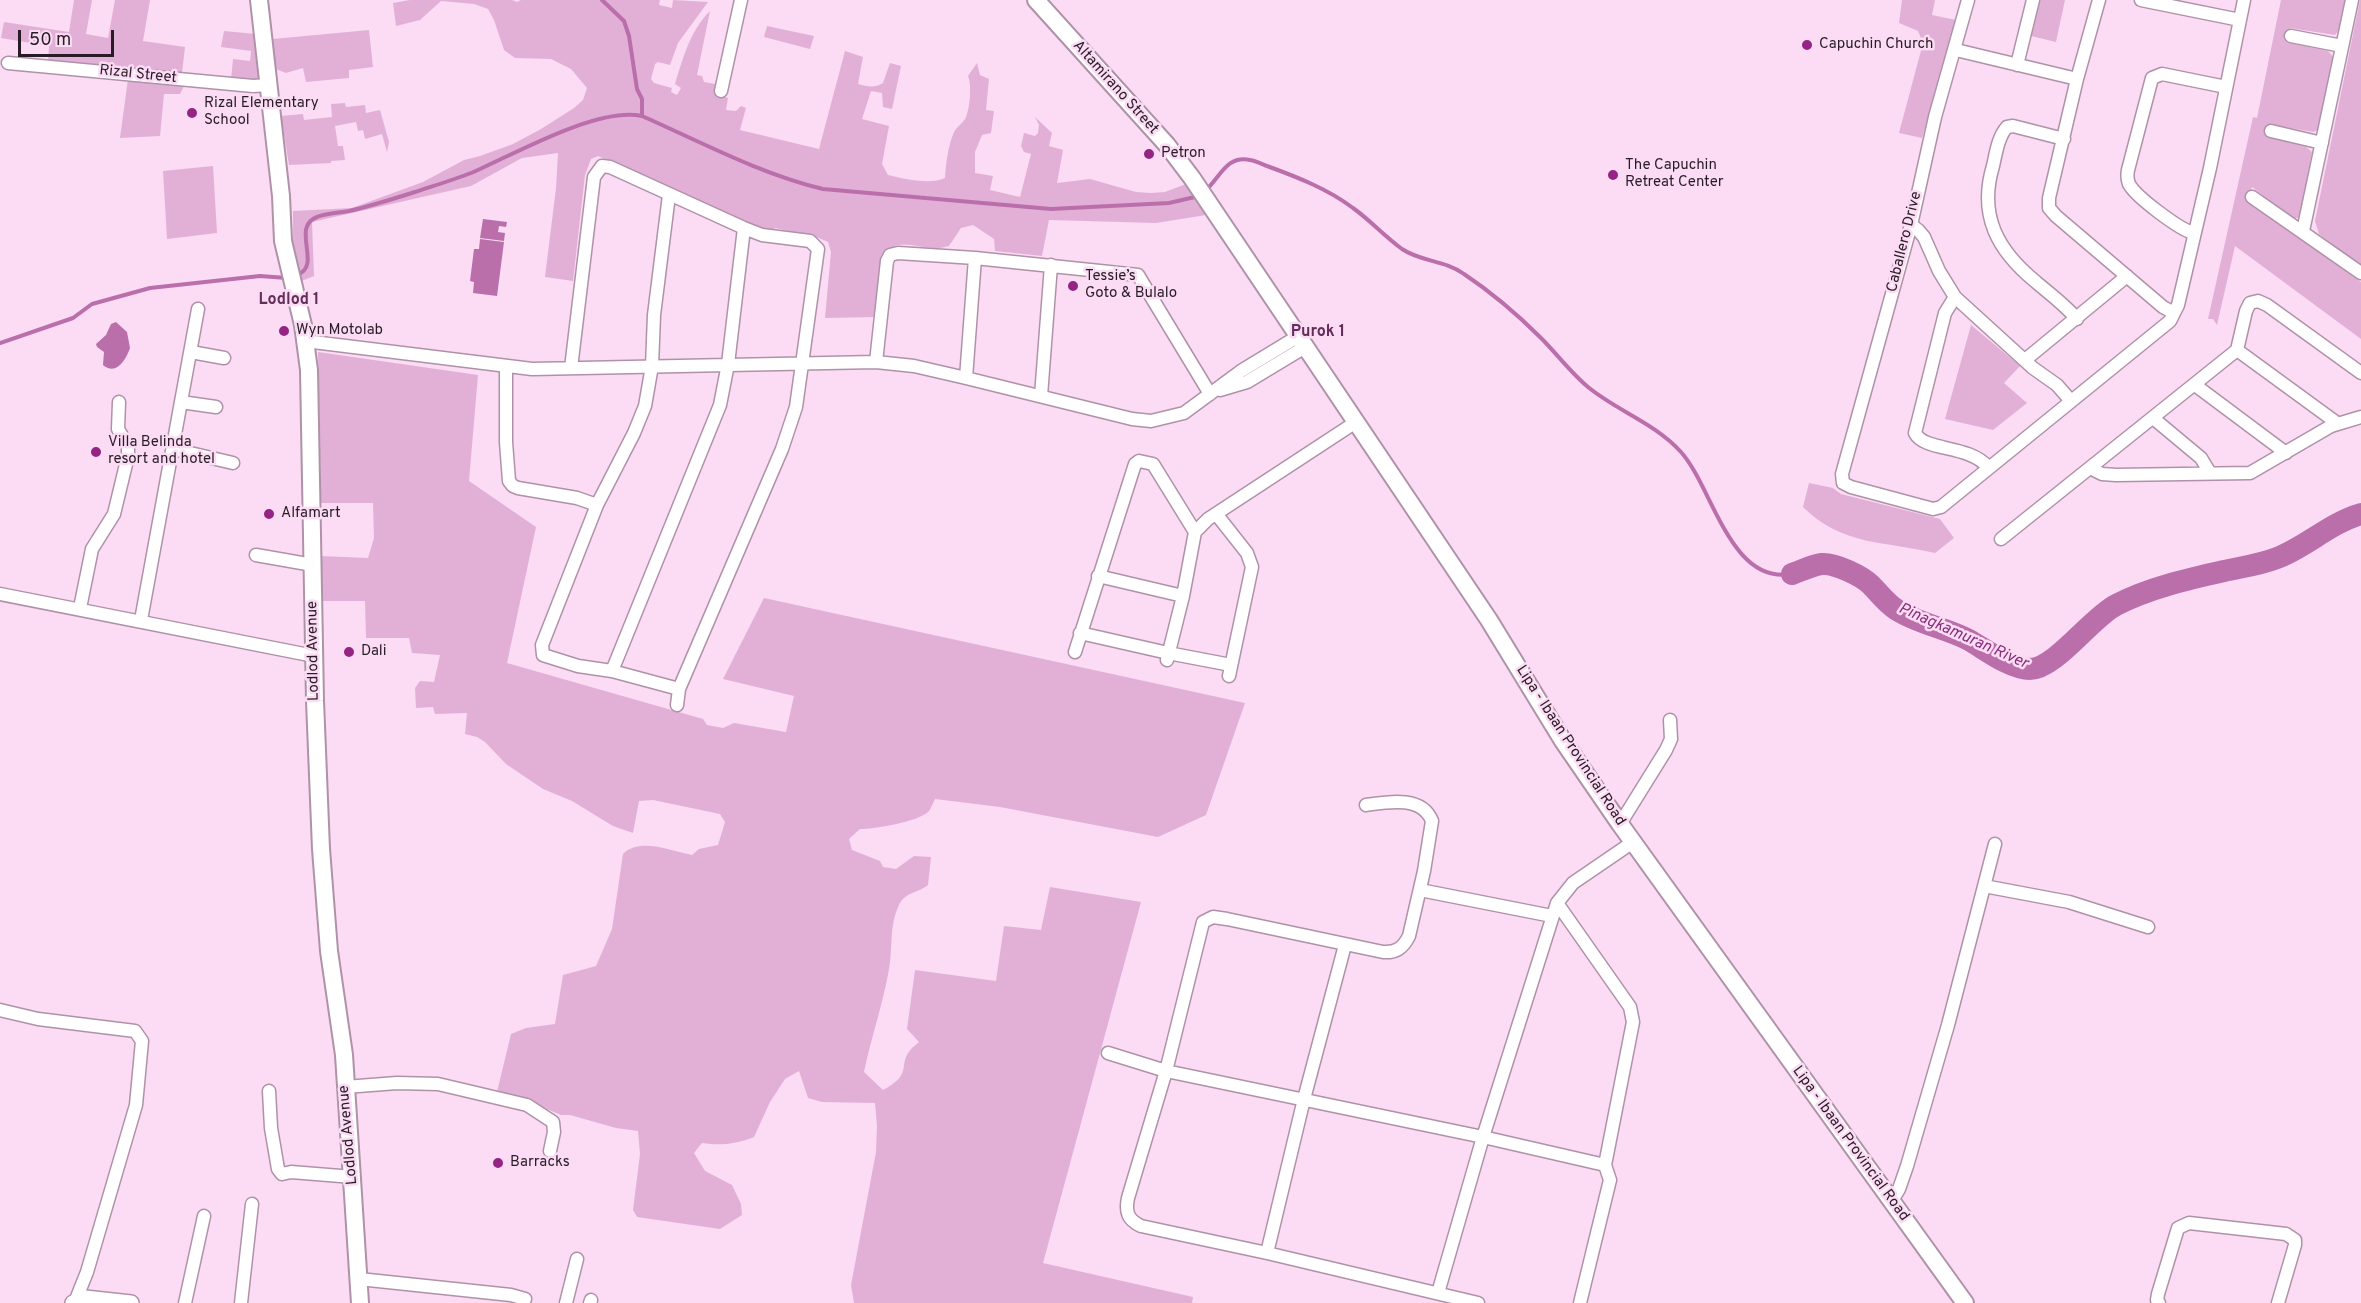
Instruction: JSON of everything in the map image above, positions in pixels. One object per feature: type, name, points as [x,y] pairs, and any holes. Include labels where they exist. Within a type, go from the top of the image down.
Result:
[{"type":"main road","name":"Altamirano Street","points":[[1036,0],[1167,145],[1192,178]]},
{"type":"main road","name":"Lodlod Avenue","points":[[255,1],[269,85],[282,230],[305,340],[311,404],[314,656],[321,849],[329,951],[344,1055],[360,1303]]},
{"type":"main road","name":"Lipa - Ibaan Provincial Road","points":[[1192,178],[1489,620],[1563,741],[1620,824],[1965,1303]]},
{"type":"street","points":[[721,91],[741,0]]},
{"type":"street","name":"Caballero Drive","points":[[1968,0],[1956,50],[1935,117],[1911,225],[1842,474],[1843,483],[1851,487],[1933,509],[1941,507],[1988,467]]},
{"type":"street","points":[[2017,65],[2033,0]]},
{"type":"street","points":[[2098,0],[2049,198],[2049,208],[2163,307],[2174,313]]},
{"type":"street","points":[[2141,0],[2240,20]]},
{"type":"street","points":[[1955,297],[1945,314],[1914,433],[1923,442],[1974,454],[1988,467],[2164,327],[2174,313],[2210,168],[2244,0]]},
{"type":"street","points":[[2303,231],[2352,0]]},
{"type":"street","points":[[2291,36],[2342,46]]},
{"type":"street","points":[[1956,50],[2077,80]]},
{"type":"street","name":"Rizal Street","points":[[8,63],[258,86],[269,85]]},
{"type":"street","points":[[2193,233],[2178,227],[2135,191],[2128,181],[2128,170],[2152,78],[2162,74],[2226,87]]},
{"type":"street","points":[[2064,139],[2016,127],[2007,127],[1991,172],[1987,203],[1992,226],[2007,254],[2017,266],[2069,309],[2077,319]]},
{"type":"street","points":[[2271,131],[2322,143]]},
{"type":"street","points":[[571,368],[596,171],[605,166],[744,228],[762,235],[810,241],[818,249],[796,407],[782,449],[679,689],[677,705]]},
{"type":"street","points":[[669,195],[654,315],[652,366],[645,406],[634,433],[597,505],[542,645],[543,655],[578,666],[612,671],[679,689]]},
{"type":"street","points":[[2252,197],[2361,273]]},
{"type":"street","points":[[1911,225],[1924,237],[1939,271],[1955,297],[2057,386],[2071,401]]},
{"type":"street","points":[[612,671],[720,405],[728,364],[744,228]]},
{"type":"street","points":[[876,362],[886,261],[890,255],[898,253],[1051,265],[1138,275],[1210,393]]},
{"type":"street","points":[[966,378],[975,258]]},
{"type":"street","points":[[1041,396],[1051,265]]},
{"type":"street","points":[[2025,360],[2127,276]]},
{"type":"street","points":[[2001,539],[2195,386],[2237,350],[2250,303],[2258,301],[2267,305],[2361,374]]},
{"type":"street","points":[[141,620],[198,309]]},
{"type":"street","points":[[305,340],[532,369],[876,362],[915,366],[1132,419],[1151,421],[1184,413],[1210,393],[1248,382],[1301,342]]},
{"type":"street","points":[[2237,350],[2337,423]]},
{"type":"street","points":[[191,352],[224,358]]},
{"type":"street","points":[[506,367],[506,442],[510,481],[513,486],[577,498],[597,505]]},
{"type":"street","points":[[2195,386],[2286,453]]},
{"type":"street","points":[[80,608],[90,556],[97,540],[114,514],[128,456],[128,446],[118,429],[119,402]]},
{"type":"street","points":[[181,402],[216,407]]},
{"type":"street","points":[[2090,468],[2102,474],[2116,475],[2250,472],[2337,423],[2361,417]]},
{"type":"street","points":[[2153,418],[2201,458],[2208,466],[2210,473]]},
{"type":"street","points":[[1167,657],[1183,596],[1195,532],[1208,519],[1356,422]]},
{"type":"street","points":[[173,449],[233,463]]},
{"type":"street","points":[[1075,652],[1135,464],[1139,461],[1153,464],[1195,532]]},
{"type":"street","points":[[1080,633],[1167,657],[1230,670],[1252,567],[1248,553],[1216,515]]},
{"type":"street","points":[[256,555],[313,565]]},
{"type":"street","points":[[1098,576],[1183,596]]},
{"type":"street","points":[[0,594],[141,620],[314,656]]},
{"type":"street","points":[[1620,824],[1666,750],[1671,739],[1670,720]]},
{"type":"street","points":[[1366,805],[1400,802],[1421,807],[1430,815],[1432,827],[1409,936],[1401,948],[1383,952],[1227,919],[1213,917],[1203,922],[1166,1071],[1126,1209],[1129,1219],[1141,1226],[1478,1303]]},
{"type":"street","points":[[1438,1293],[1483,1137],[1557,903],[1566,890],[1581,877],[1633,842]]},
{"type":"street","points":[[1891,1202],[1899,1189],[1911,1155],[1948,1025],[1995,844]]},
{"type":"street","points":[[1984,886],[2069,902],[2148,927]]},
{"type":"street","points":[[1420,890],[1552,916]]},
{"type":"street","points":[[1557,903],[1629,1007],[1633,1017],[1632,1035],[1605,1165],[1610,1180],[1580,1303]]},
{"type":"street","points":[[1267,1253],[1304,1099],[1345,945]]},
{"type":"street","points":[[0,1010],[38,1019],[135,1031],[142,1041],[136,1105],[87,1272],[74,1302]]},
{"type":"street","points":[[1108,1053],[1166,1071],[1483,1137],[1605,1165]]},
{"type":"street","points":[[345,1087],[431,1083],[527,1105],[553,1122],[554,1132],[550,1151]]},
{"type":"street","points":[[269,1091],[271,1128],[278,1169],[282,1174],[291,1172],[353,1177]]},
{"type":"street","points":[[241,1303],[252,1204]]},
{"type":"street","points":[[185,1303],[204,1216]]},
{"type":"street","points":[[2159,1303],[2158,1294],[2178,1228],[2189,1223],[2286,1234],[2292,1237],[2295,1245],[2278,1303]]},
{"type":"street","points":[[566,1303],[578,1259]]},
{"type":"street","points":[[359,1279],[511,1295],[525,1299]]},
{"type":"street","points":[[74,1302],[85,1298],[131,1303]]},
{"type":"shaded area","points":[[74,0],[92,0],[86,34],[108,38],[115,0],[150,0],[143,41],[185,47],[182,73],[48,61],[49,46],[1,38],[4,22],[69,32]]},
{"type":"shaded area","points":[[410,0],[512,0],[517,2],[521,0],[660,0],[659,5],[672,8],[673,0],[708,2],[678,43],[670,65],[658,62],[655,64],[651,79],[654,83],[672,88],[671,92],[677,95],[681,88],[675,84],[688,45],[697,27],[710,11],[697,75],[702,76],[704,82],[715,84],[718,78],[722,79],[721,95],[728,98],[726,110],[736,111],[741,106],[746,108],[740,130],[819,149],[845,51],[863,57],[858,84],[880,85],[883,83],[890,63],[901,66],[892,109],[883,107],[882,93],[871,91],[862,119],[889,126],[882,164],[888,175],[917,181],[945,178],[952,137],[965,119],[969,108],[968,76],[977,63],[980,75],[989,79],[986,110],[994,111],[991,133],[982,135],[975,152],[975,173],[993,176],[990,190],[1020,197],[1031,154],[1024,152],[1021,146],[1024,133],[1035,136],[1038,133],[1039,125],[1035,117],[1052,133],[1049,146],[1063,150],[1057,183],[1090,179],[1136,192],[1151,193],[1165,192],[1186,184],[1206,215],[1156,223],[1049,220],[1042,256],[995,251],[994,239],[973,225],[961,228],[949,246],[936,248],[899,245],[887,251],[882,257],[876,317],[825,318],[831,252],[828,242],[775,228],[771,234],[598,156],[591,159],[585,175],[573,281],[545,277],[558,153],[522,158],[471,186],[312,222],[314,276],[299,282],[293,249],[293,211],[352,208],[423,182],[464,160],[513,144],[541,129],[583,100],[587,88],[571,69],[551,59],[515,58],[504,50],[488,9],[474,4],[441,1],[420,20],[396,26],[393,3]]},
{"type":"shaded area","points":[[1902,0],[1935,0],[1932,15],[1956,20],[1922,138],[1899,133],[1923,43],[1918,31],[1899,23]]},
{"type":"shaded area","points":[[2039,0],[2065,0],[2056,42],[2031,36]]},
{"type":"shaded area","points":[[2281,0],[2345,0],[2339,30],[2335,35],[2290,28],[2286,31],[2284,39],[2286,42],[2328,51],[2333,57],[2319,130],[2313,132],[2273,125],[2267,134],[2269,137],[2306,147],[2312,152],[2300,215],[2298,218],[2292,218],[2252,187],[2248,200],[2361,282],[2361,339],[2235,246],[2217,325],[2213,319],[2208,319],[2253,117],[2257,118]]},
{"type":"shaded area","points":[[2360,0],[2361,266],[2319,234],[2315,221]]},
{"type":"shaded area","points":[[767,26],[814,36],[810,49],[764,37]]},
{"type":"shaded area","points":[[369,30],[373,67],[349,70],[349,78],[306,82],[303,68],[286,73],[276,69],[273,39]]},
{"type":"shaded area","points":[[224,31],[256,34],[261,78],[258,82],[231,80],[233,59],[250,61],[251,51],[221,47]]},
{"type":"shaded area","points":[[128,79],[185,84],[180,94],[164,94],[160,136],[120,138]]},
{"type":"shaded area","points":[[345,103],[346,107],[365,105],[366,113],[380,110],[389,142],[387,152],[382,134],[365,139],[363,130],[358,131],[356,122],[335,126],[338,146],[343,146],[345,160],[289,165],[281,116],[303,114],[304,120],[332,117],[331,104]]},
{"type":"shaded area","points":[[213,166],[217,233],[167,239],[163,171]]},
{"type":"shaded area","points":[[483,219],[507,222],[506,227],[499,226],[498,232],[505,233],[504,241],[480,238]]},
{"type":"shaded area","points":[[480,239],[504,242],[497,296],[473,293],[474,282],[470,281],[474,249],[479,249]]},
{"type":"shaded area","points":[[116,322],[127,332],[130,348],[123,362],[112,369],[103,365],[104,352],[96,344],[106,335],[111,324]]},
{"type":"shaded area","points":[[1971,325],[2020,366],[2004,383],[2027,403],[1993,430],[1945,419]]},
{"type":"shaded area","points":[[318,352],[478,375],[469,481],[536,527],[507,663],[703,719],[707,725],[723,728],[734,723],[786,732],[794,696],[723,679],[764,598],[1245,703],[1206,815],[1158,837],[1000,807],[935,799],[929,811],[923,816],[895,824],[860,829],[849,839],[852,850],[880,861],[883,867],[896,869],[914,856],[931,857],[928,885],[908,895],[902,901],[894,920],[886,982],[864,1072],[883,1090],[899,1079],[907,1054],[919,1042],[907,1029],[915,970],[996,981],[1004,926],[1041,930],[1050,887],[1141,902],[1043,1263],[1193,1297],[1192,1303],[854,1303],[851,1285],[876,1152],[875,1103],[822,1102],[808,1098],[799,1071],[785,1079],[770,1102],[754,1137],[728,1144],[702,1143],[694,1153],[705,1171],[732,1185],[741,1204],[742,1215],[720,1229],[637,1217],[633,1210],[640,1154],[638,1131],[616,1128],[570,1115],[561,1115],[526,1100],[497,1092],[511,1034],[526,1028],[555,1024],[563,975],[596,966],[612,929],[623,854],[638,846],[647,846],[692,855],[699,849],[718,845],[725,822],[720,814],[653,800],[639,801],[633,833],[613,826],[572,801],[543,789],[506,764],[485,742],[465,734],[467,713],[435,714],[433,707],[416,708],[415,688],[420,681],[434,682],[440,655],[412,653],[409,638],[366,638],[365,601],[320,601],[320,556],[368,558],[374,538],[373,503],[321,503]]},
{"type":"shaded area","points":[[1809,483],[1833,488],[1841,494],[1940,519],[1954,538],[1935,553],[1849,536],[1818,520],[1803,507]]},
{"type":"waterway","points":[[602,0],[624,21],[629,36],[637,89],[642,99],[642,116]]},
{"type":"waterway","points":[[297,275],[304,270],[307,264],[306,229],[309,222],[317,217],[366,207],[450,181],[556,134],[603,118],[624,115],[642,116],[776,175],[823,189],[1051,209],[1169,203],[1199,196]]},
{"type":"waterway","points":[[1205,191],[1229,164],[1242,159],[1254,161],[1323,189],[1343,201],[1409,253],[1457,269],[1523,321],[1588,387],[1671,442],[1692,468],[1725,531],[1738,550],[1753,565],[1771,573],[1792,574]]},
{"type":"waterway","points":[[0,343],[73,318],[92,304],[150,288],[260,276],[287,278]]},
{"type":"waterway","name":"Pinagkamuran River","points":[[1792,574],[1822,564],[1841,568],[1867,581],[1890,605],[1905,615],[1969,640],[2014,666],[2030,669],[2040,667],[2050,661],[2106,611],[2116,605],[2155,589],[2277,558],[2339,523],[2361,514]]},
{"type":"place","name":"Capuchin Church","points":[[1807,45]]},
{"type":"place","name":"Rizal Elementary School","points":[[192,113]]},
{"type":"place","name":"Petron","points":[[1149,154]]},
{"type":"place","name":"The Capuchin Retreat Center","points":[[1613,175]]},
{"type":"place","name":"Tessie’s Goto & Bulalo","points":[[1073,286]]},
{"type":"place","name":"Wyn Motolab","points":[[284,331]]},
{"type":"place","name":"Villa Belinda resort and hotel","points":[[96,452]]},
{"type":"place","name":"Alfamart","points":[[269,514]]},
{"type":"place","name":"Dali","points":[[349,652]]},
{"type":"place","name":"Barracks","points":[[498,1163]]},
{"type":"district","name":"Lodlod 1","points":[[289,301]]},
{"type":"district","name":"Purok 1","points":[[1318,333]]}]
